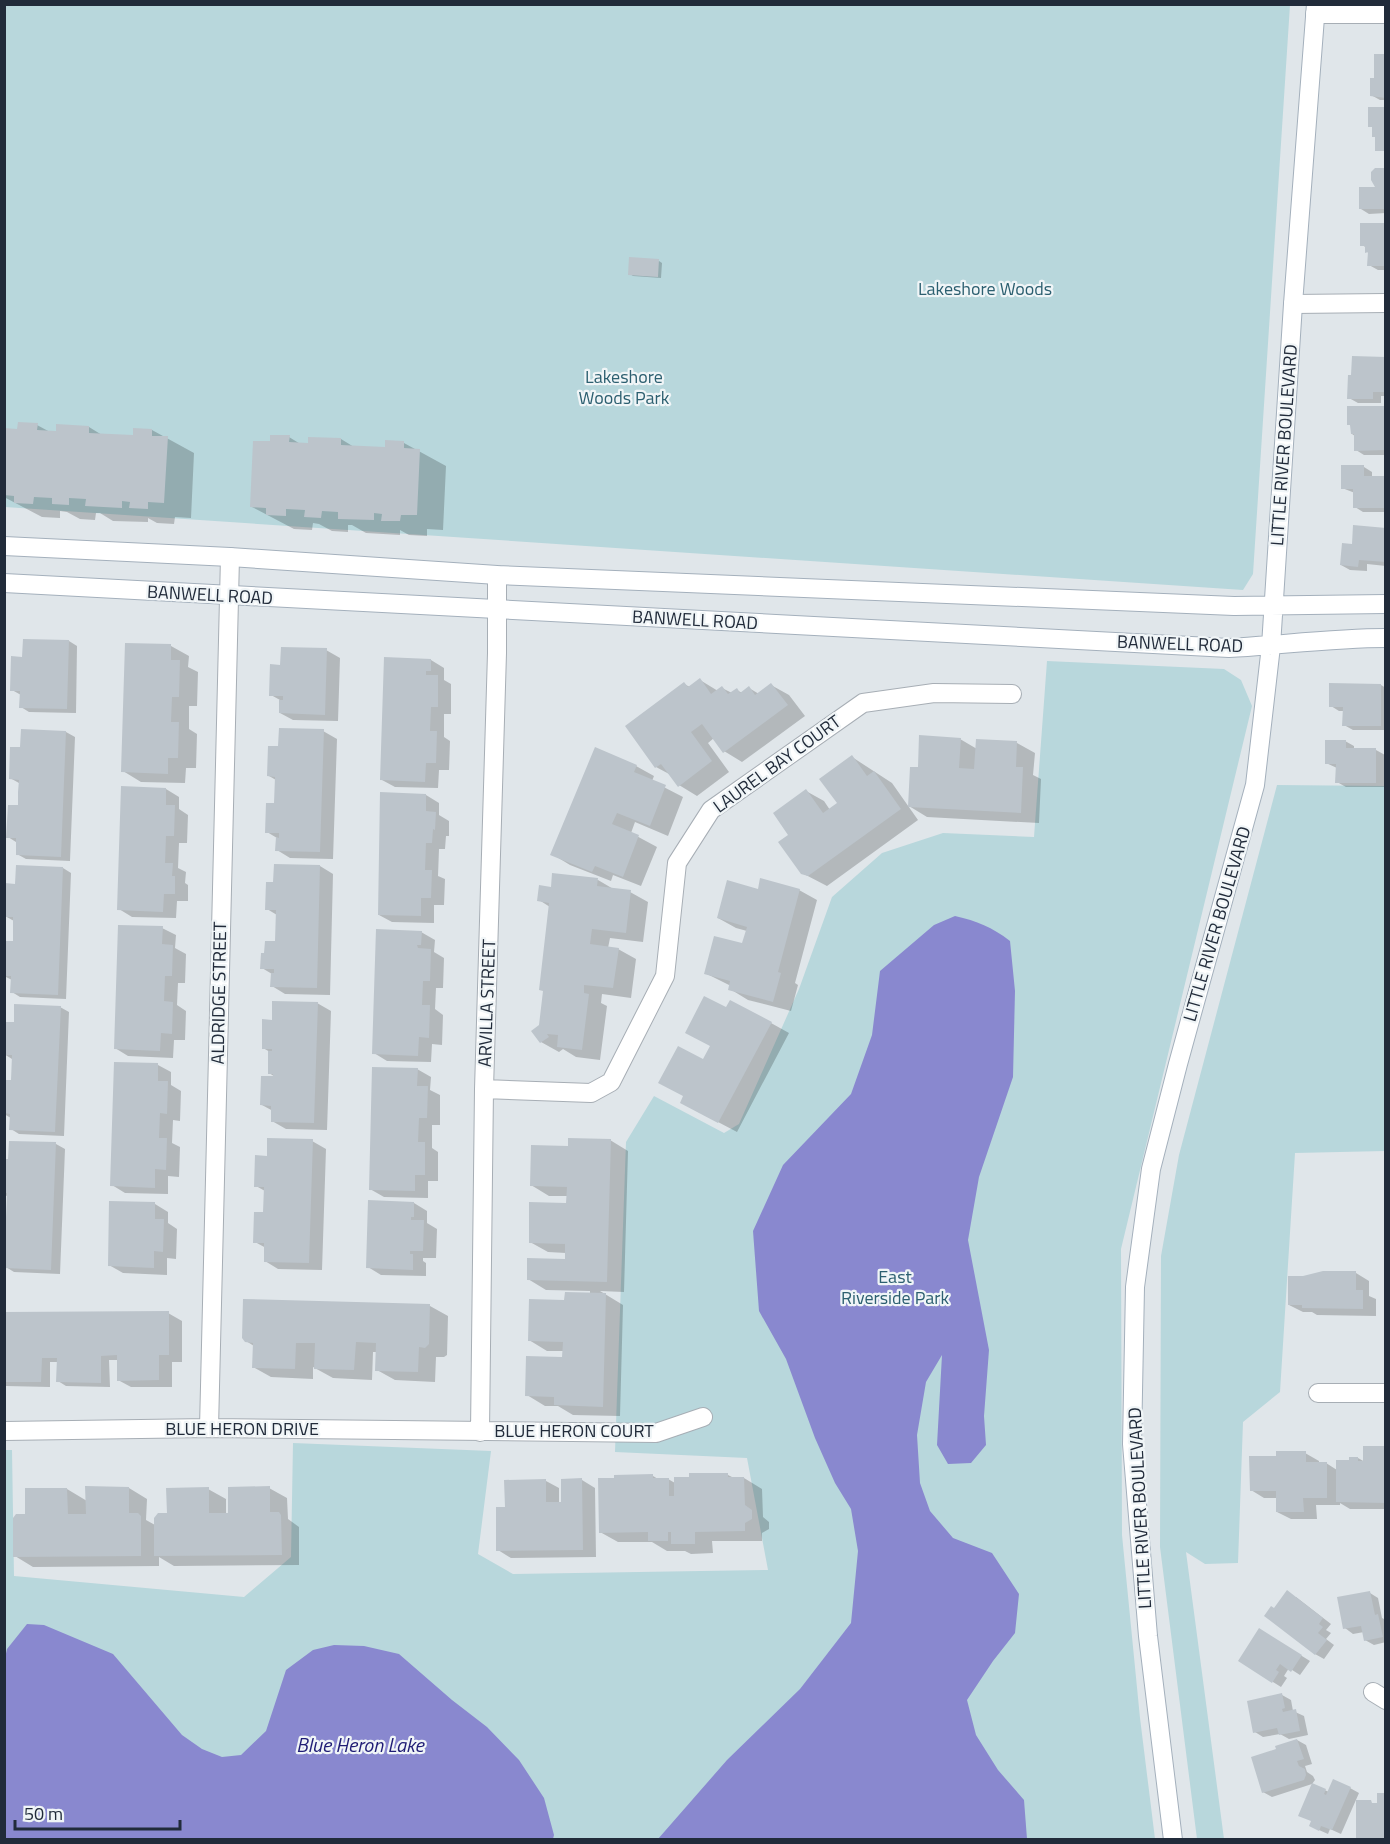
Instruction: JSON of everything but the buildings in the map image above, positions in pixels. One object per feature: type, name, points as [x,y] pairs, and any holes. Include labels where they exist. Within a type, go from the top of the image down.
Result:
[{"type":"street","points":[[1316,9],[1386,14]]},
{"type":"street","name":"LITTLE RIVER BOULEVARD","points":[[1173,1839],[1148,1636],[1132,1444],[1135,1287],[1150,1169],[1256,785],[1271,646],[1293,304],[1316,9]]},
{"type":"street","points":[[1293,304],[1386,303]]},
{"type":"street","name":"BANWELL ROAD","points":[[4,546],[230,557],[497,575],[1234,606],[1386,604]]},
{"type":"street","name":"ALDRIDGE STREET","points":[[209,1428],[230,557]]},
{"type":"street","name":"ARVILLA STREET","points":[[480,1432],[484,1089],[497,575]]},
{"type":"street","name":"BANWELL ROAD","points":[[4,583],[1229,648],[1347,638],[1386,638]]},
{"type":"street","name":"LAUREL BAY COURT","points":[[484,1089],[591,1093],[611,1082],[665,976],[677,863],[711,810],[863,703],[934,693],[1012,694]]},
{"type":"street","points":[[1318,1394],[1386,1393]]},
{"type":"street","name":"BLUE HERON COURT","points":[[480,1432],[656,1433],[703,1417]]},
{"type":"street","name":"BLUE HERON DRIVE","points":[[4,1431],[209,1428],[480,1432]]},
{"type":"green space","name":"Lakeshore Woods","points":[[4,5],[1290,5],[1253,574],[1243,590],[5,507]]},
{"type":"green space","name":"East Riverside Park","points":[[1047,661],[1224,669],[1241,680],[1252,706],[1121,1249],[1122,1535],[1140,1718],[1155,1839],[5,1840],[5,1450],[12,1450],[14,1576],[244,1597],[291,1557],[293,1443],[491,1451],[478,1554],[513,1574],[768,1570],[747,1458],[615,1452],[626,1142],[654,1096],[724,1133],[739,1124],[799,989],[832,897],[882,853],[943,833],[1034,837]]},
{"type":"green space","points":[[1277,785],[1385,786],[1385,1151],[1295,1153],[1280,1392],[1243,1422],[1238,1563],[1205,1564],[1186,1552],[1224,1839],[1197,1839],[1160,1547],[1161,1256],[1179,1155]]},
{"type":"water","points":[[955,916],[984,925],[1010,941],[1015,991],[1013,1077],[979,1177],[968,1240],[989,1350],[984,1416],[986,1445],[971,1463],[948,1464],[937,1445],[942,1355],[926,1382],[917,1435],[920,1483],[930,1511],[953,1538],[992,1553],[1019,1594],[1015,1633],[967,1700],[976,1735],[998,1770],[1024,1800],[1027,1839],[658,1839],[727,1760],[800,1689],[851,1623],[858,1551],[851,1509],[835,1483],[815,1438],[786,1359],[759,1311],[753,1231],[783,1165],[851,1094],[872,1035],[880,971],[934,925]]},
{"type":"water","name":"Blue Heron Lake","points":[[27,1624],[44,1625],[113,1654],[182,1735],[202,1749],[222,1757],[241,1755],[266,1731],[286,1670],[313,1650],[334,1645],[364,1646],[399,1654],[487,1727],[519,1760],[544,1798],[554,1835],[553,1839],[5,1839],[5,1658],[7,1649]]},
{"type":"park label","name":"Lakeshore Woods Park","points":[[624,388]]}]
